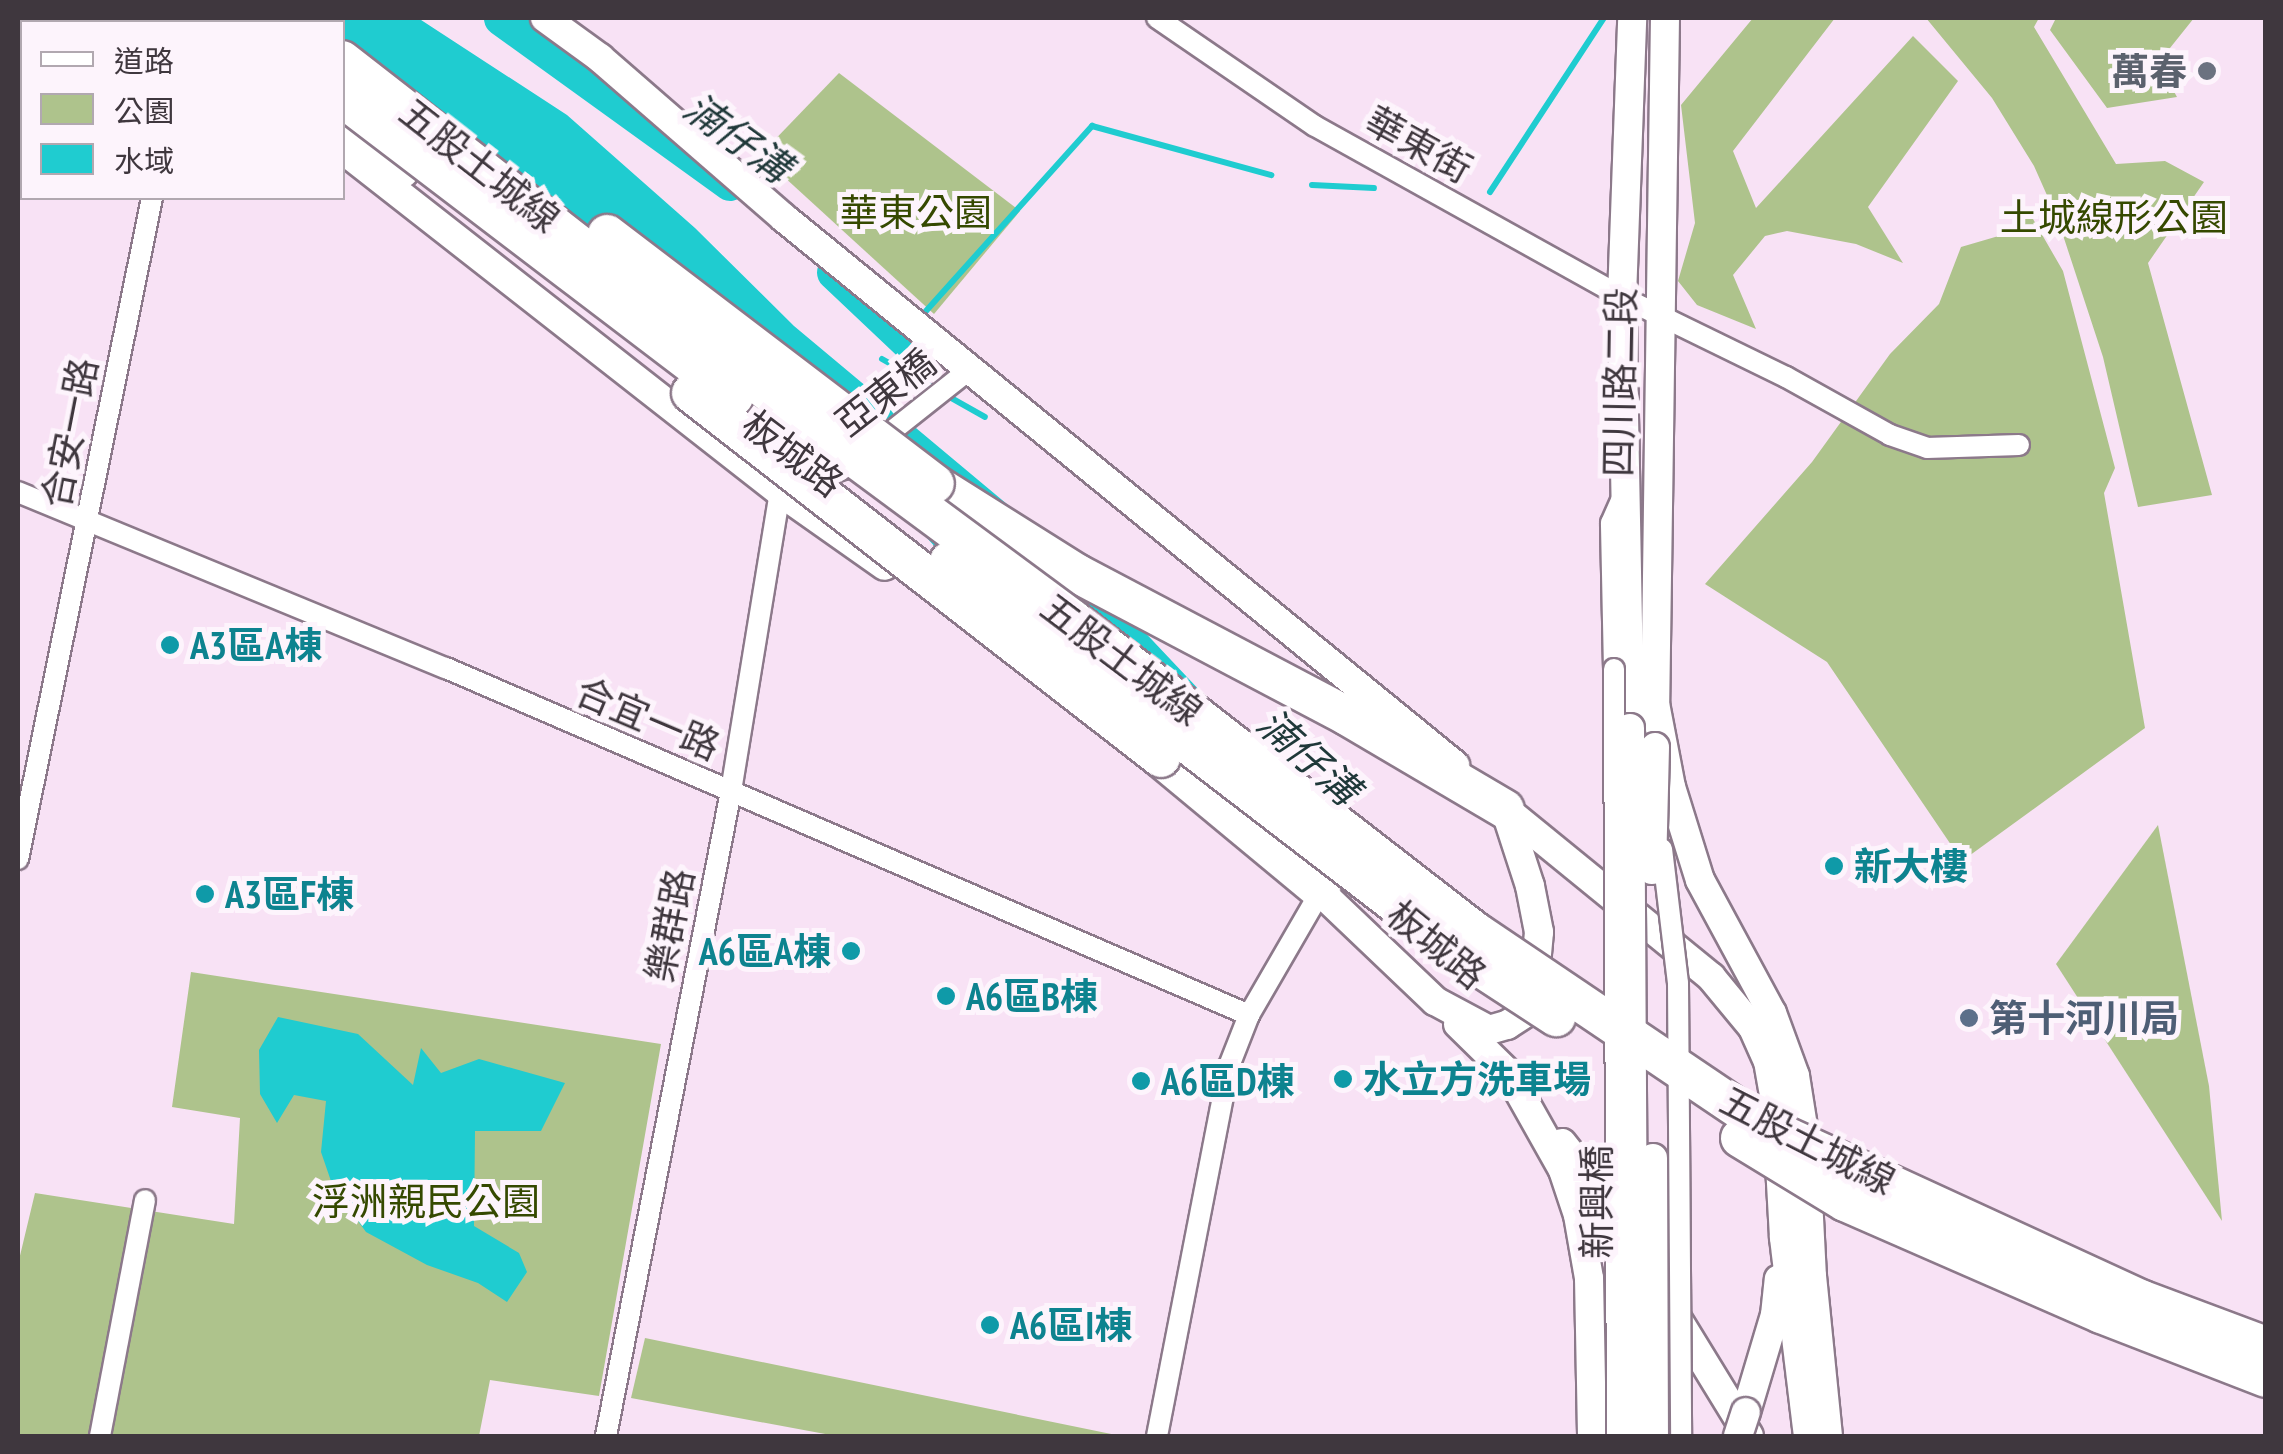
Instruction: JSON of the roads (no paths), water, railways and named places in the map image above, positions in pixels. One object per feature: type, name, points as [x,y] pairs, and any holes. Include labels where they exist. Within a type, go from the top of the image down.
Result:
[{"type":"highway","name":"五股土城線","points":[[345,62],[832,441],[1072,620],[1476,932],[1762,1125],[2143,1300],[2266,1346]]},
{"type":"highway","points":[[394,97],[606,234],[971,510],[1078,574],[1347,716],[1505,809]]},
{"type":"highway","name":"五股土城線","points":[[345,100],[1487,972],[1845,1202],[2101,1314],[2266,1378]]},
{"type":"highway","points":[[345,122],[400,169],[1160,758],[1321,891]]},
{"type":"main road","points":[[545,18],[600,58],[784,218],[1403,720],[1711,977],[1752,1028],[1768,1062],[1777,1112],[1784,1238],[1808,1436]]},
{"type":"main road","name":"四川路二段","points":[[1630,728],[1622,297],[1632,18]]},
{"type":"main road","name":"四川路二段","points":[[1655,747],[1657,316],[1666,22]]},
{"type":"main road","name":"板城路","points":[[345,150],[780,492],[1027,665],[1321,891],[1435,1002],[1489,1030],[1507,1025],[1532,1009],[1539,932],[1530,886],[1505,809]]},
{"type":"main road","points":[[1654,698],[1670,787],[1700,880],[1772,1013],[1795,1076],[1805,1139],[1812,1276],[1828,1436]]},
{"type":"main road","name":"新興橋","points":[[1630,728],[1634,1436]]},
{"type":"main road","name":"新興橋","points":[[1654,1436],[1655,747]]},
{"type":"main road","points":[[1435,1002],[1509,1074],[1596,1186],[1744,1428]]},
{"type":"main road","points":[[1509,1074],[1562,1170],[1578,1215],[1588,1278],[1592,1436]]},
{"type":"main road","points":[[1744,1428],[1774,1315],[1784,1238]]},
{"type":"street","name":"華東街","points":[[1157,18],[1316,126],[1657,316],[1908,442],[1927,448],[2019,446]]},
{"type":"street","name":"合安一路","points":[[18,859],[152,200]]},
{"type":"street","name":"亞東橋","points":[[780,492],[848,465],[970,370]]},
{"type":"street","points":[[1617,1436],[1611,523],[1626,489]]},
{"type":"street","name":"合宜一路","points":[[18,492],[732,792],[1249,1015]]},
{"type":"street","name":"樂群路","points":[[606,1436],[732,792],[780,492]]},
{"type":"street","points":[[1654,786],[1678,984],[1681,1436]]},
{"type":"street","points":[[1157,1436],[1228,1066],[1249,1015],[1321,891]]},
{"type":"street","points":[[100,1436],[144,1200]]},
{"type":"water","points":[[264,18],[418,18],[567,115],[695,228],[794,326],[1087,571],[1473,980],[1407,938],[1059,647],[961,575],[811,412],[345,77],[345,20]]},
{"type":"water","points":[[278,1017],[358,1034],[413,1085],[421,1048],[441,1073],[479,1059],[565,1083],[541,1131],[475,1131],[474,1226],[519,1253],[527,1272],[507,1302],[478,1283],[427,1265],[366,1232],[333,1187],[321,1152],[326,1101],[294,1095],[277,1123],[260,1094],[259,1050]]},
{"type":"waterway","name":"湳仔溝","points":[[501,18],[730,183]]},
{"type":"waterway","points":[[1490,192],[1604,18]]},
{"type":"waterway","points":[[926,311],[1092,126],[1271,175]]},
{"type":"waterway","points":[[1312,185],[1374,188]]},
{"type":"waterway","name":"湳仔溝","points":[[834,272],[909,343]]},
{"type":"waterway","points":[[882,359],[985,417]]},
{"type":"place","name":"萬春","points":[[2207,71]]},
{"type":"place","name":"A3區A棟","points":[[170,645]]},
{"type":"place","name":"新大樓","points":[[1834,866]]},
{"type":"place","name":"A3區F棟","points":[[205,894]]},
{"type":"place","name":"A6區A棟","points":[[851,951]]},
{"type":"place","name":"A6區B棟","points":[[946,996]]},
{"type":"place","name":"第十河川局","points":[[1969,1018]]},
{"type":"place","name":"水立方洗車場","points":[[1343,1079]]},
{"type":"place","name":"A6區D棟","points":[[1141,1081]]},
{"type":"place","name":"A6區I棟","points":[[990,1325]]},
{"type":"park label","name":"華東公園","points":[[916,212]]},
{"type":"park label","name":"土城線形公園","points":[[2114,217]]},
{"type":"park label","name":"浮洲親民公園","points":[[426,1201]]}]
